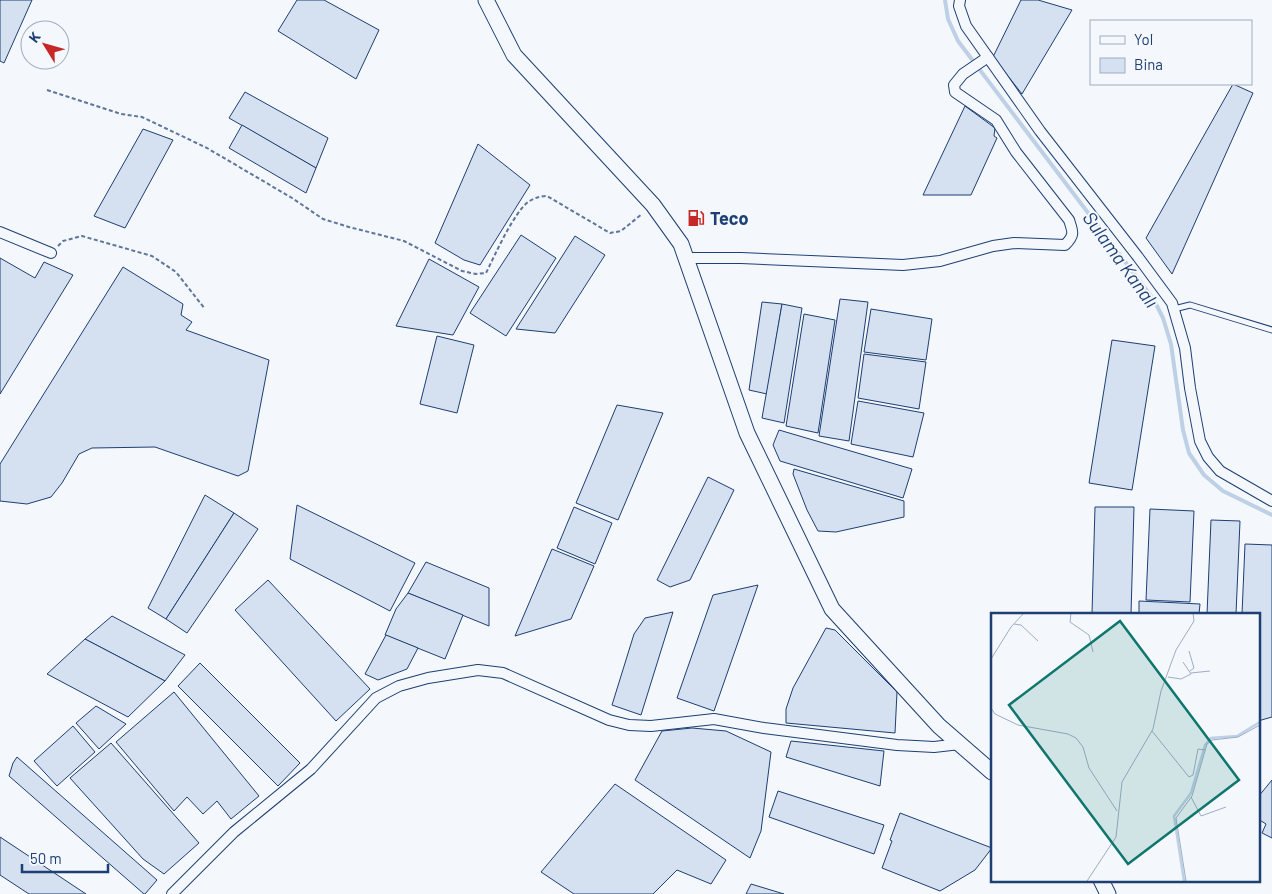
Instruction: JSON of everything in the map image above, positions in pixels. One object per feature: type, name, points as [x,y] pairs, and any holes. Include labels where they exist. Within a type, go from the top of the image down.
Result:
[{"type":"street","points":[[486,0],[514,55],[653,205],[681,244],[746,433],[832,609],[939,726],[991,771]]},
{"type":"street","points":[[960,0],[959,6],[980,63],[1040,131],[1172,303],[1185,348],[1200,441],[1208,457],[1220,471],[1272,501]]},
{"type":"street","points":[[686,258],[741,258],[903,265],[940,261],[993,246],[1014,243],[1065,244],[1070,240],[1073,232],[1069,220],[1016,152],[996,120],[955,92],[954,84],[963,74],[980,63]]},
{"type":"street","points":[[0,232],[51,253]]},
{"type":"street","points":[[172,894],[234,832],[311,769],[376,698],[399,686],[428,678],[478,670],[503,673],[609,720],[629,726],[651,726],[714,719],[764,728],[897,746],[960,744]]},
{"type":"street","points":[[1102,882],[1108,894]]},
{"type":"lane","points":[[1174,309],[1190,305],[1272,330]]},
{"type":"path","points":[[47,90],[121,114],[142,117],[207,148],[292,198],[323,219],[349,228],[404,241],[462,271],[476,274],[486,273],[516,216],[528,202],[539,196],[547,196],[610,233],[621,232],[653,205]]},
{"type":"path","points":[[51,253],[63,241],[82,236],[152,256],[176,272],[204,309]]},
{"type":"building","points":[[0,0],[32,0],[23,20],[20,20],[20,27],[4,63],[0,61]]},
{"type":"building","points":[[297,0],[324,0],[379,30],[356,79],[278,31]]},
{"type":"building","points":[[1021,0],[1038,0],[1072,10],[1022,94],[993,57]]},
{"type":"building","points":[[1232,85],[1253,93],[1172,274],[1146,238]]},
{"type":"building","points":[[245,92],[328,138],[316,168],[229,118]]},
{"type":"building","points":[[965,106],[995,128],[994,136],[997,138],[971,195],[923,195]]},
{"type":"building","points":[[242,125],[316,168],[306,193],[229,148]]},
{"type":"building","points":[[143,129],[173,140],[125,228],[94,216]]},
{"type":"building","points":[[478,144],[530,185],[480,265],[464,260],[435,243]]},
{"type":"building","points":[[521,235],[556,258],[506,336],[470,313]]},
{"type":"building","points":[[575,236],[605,255],[555,333],[516,329]]},
{"type":"building","points":[[0,258],[35,278],[44,262],[73,275],[0,394]]},
{"type":"building","points":[[429,259],[479,287],[453,335],[396,326]]},
{"type":"building","points":[[123,267],[183,304],[181,315],[192,322],[186,330],[269,360],[248,471],[238,476],[155,447],[92,448],[79,454],[62,483],[51,497],[27,504],[0,501],[0,464]]},
{"type":"building","points":[[840,299],[868,302],[849,441],[819,436]]},
{"type":"building","points":[[762,302],[782,304],[767,394],[749,390]]},
{"type":"building","points":[[782,304],[802,308],[784,423],[762,418]]},
{"type":"building","points":[[871,309],[932,319],[926,360],[864,352]]},
{"type":"building","points":[[804,314],[835,320],[818,433],[786,426]]},
{"type":"building","points":[[437,336],[474,345],[457,413],[420,404]]},
{"type":"building","points":[[1112,340],[1155,346],[1132,490],[1089,483]]},
{"type":"building","points":[[864,354],[926,362],[919,409],[858,398]]},
{"type":"building","points":[[858,401],[924,413],[913,457],[851,444]]},
{"type":"building","points":[[617,405],[663,413],[618,520],[576,503]]},
{"type":"building","points":[[779,430],[912,469],[903,498],[780,461],[773,445]]},
{"type":"building","points":[[794,469],[904,501],[904,517],[836,532],[818,531],[807,510],[793,474]]},
{"type":"building","points":[[708,477],[734,490],[690,580],[670,587],[657,580]]},
{"type":"building","points":[[205,495],[234,513],[166,619],[148,608]]},
{"type":"building","points":[[297,505],[415,563],[390,611],[290,559]]},
{"type":"building","points":[[574,507],[612,523],[595,564],[557,548]]},
{"type":"building","points":[[1095,507],[1134,507],[1131,613],[1092,613]]},
{"type":"building","points":[[1150,509],[1194,511],[1190,602],[1146,600]]},
{"type":"building","points":[[234,513],[258,529],[187,633],[166,619]]},
{"type":"building","points":[[1211,520],[1240,521],[1236,613],[1207,613]]},
{"type":"building","points":[[1245,544],[1272,545],[1272,717],[1260,720],[1260,613],[1242,613]]},
{"type":"building","points":[[552,549],[594,566],[571,619],[515,636]]},
{"type":"building","points":[[426,562],[489,588],[489,626],[408,593]]},
{"type":"building","points":[[268,580],[370,689],[336,721],[235,610]]},
{"type":"building","points":[[758,585],[714,711],[677,698],[713,595]]},
{"type":"building","points":[[408,593],[463,615],[445,659],[385,635],[396,609]]},
{"type":"building","points":[[1139,601],[1200,604],[1199,613],[1139,613]]},
{"type":"building","points":[[673,612],[641,715],[612,705],[634,634],[645,618]]},
{"type":"building","points":[[112,616],[185,655],[165,681],[85,639]]},
{"type":"building","points":[[826,628],[835,630],[897,692],[895,733],[786,723],[786,709],[793,688]]},
{"type":"building","points":[[386,635],[418,648],[407,669],[378,680],[365,674]]},
{"type":"building","points":[[85,639],[165,681],[128,717],[47,674]]},
{"type":"building","points":[[200,663],[300,763],[278,786],[178,686]]},
{"type":"building","points":[[174,692],[259,796],[231,819],[217,801],[203,814],[187,797],[174,811],[116,742]]},
{"type":"building","points":[[96,706],[126,724],[99,749],[76,723]]},
{"type":"building","points":[[73,726],[95,752],[57,786],[34,761]]},
{"type":"building","points":[[692,728],[726,731],[771,752],[761,831],[750,858],[635,780],[662,731]]},
{"type":"building","points":[[791,741],[884,751],[880,786],[786,757]]},
{"type":"building","points":[[111,743],[199,843],[164,874],[143,859],[70,778]]},
{"type":"building","points":[[17,757],[157,880],[145,894],[9,776]]},
{"type":"building","points":[[1272,780],[1272,838],[1262,833],[1266,824],[1260,820],[1260,795]]},
{"type":"building","points":[[615,784],[726,860],[711,884],[677,870],[653,894],[574,894],[541,872]]},
{"type":"building","points":[[778,791],[884,825],[874,854],[769,817]]},
{"type":"building","points":[[900,813],[991,848],[991,849],[975,870],[940,891],[882,868],[892,841],[890,840]]},
{"type":"building","points":[[0,837],[86,894],[29,894],[0,875]]},
{"type":"building","points":[[751,884],[784,894],[746,894]]},
{"type":"waterway","name":"Sulama Kanalı","points":[[945,0],[948,19],[958,41],[1154,300],[1163,318],[1171,344],[1183,430],[1189,453],[1204,475],[1223,491],[1272,515]]},
{"type":"place","name":"Teco","points":[[696,218]]}]
